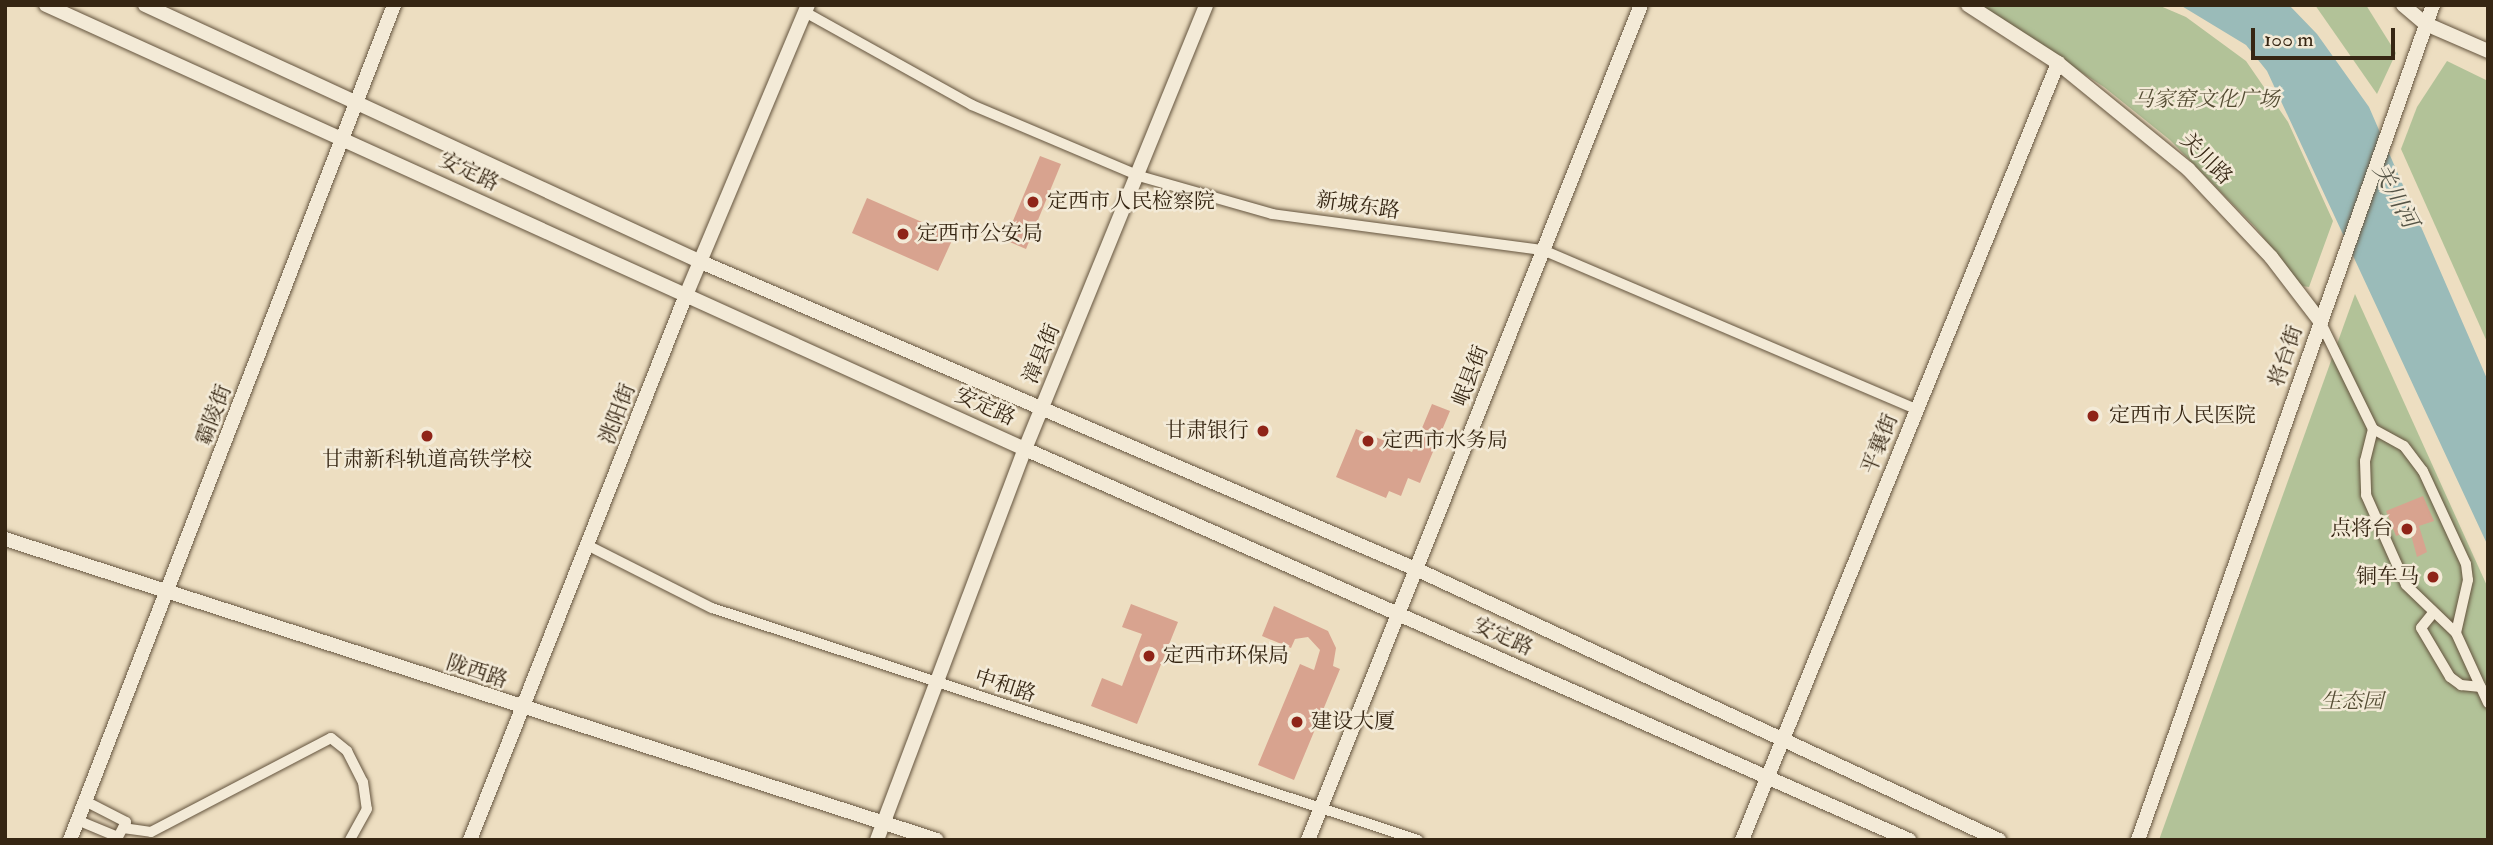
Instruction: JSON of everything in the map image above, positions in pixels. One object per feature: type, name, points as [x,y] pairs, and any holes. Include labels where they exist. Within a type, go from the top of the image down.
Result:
[{"type":"street","name":"安定路","points":[[46,5],[345,137],[1025,449],[1909,840]]},
{"type":"street","name":"安定路","points":[[145,5],[701,262],[1041,411],[1418,570],[1782,742],[1999,840]]},
{"type":"street","name":"霸陵街","points":[[70,840],[394,5]]},
{"type":"street","name":"漳县街","points":[[877,840],[1025,449],[1139,176],[1206,5]]},
{"type":"street","name":"岷县街","points":[[1308,840],[1642,5]]},
{"type":"street","name":"关川路","points":[[1968,5],[2057,63],[2188,169],[2271,257],[2320,321]]},
{"type":"street","points":[[2403,5],[2426,24],[2488,51]]},
{"type":"street","name":"将台街","points":[[2138,840],[2433,5]]},
{"type":"street","name":"新城东路","points":[[806,9],[972,105],[1139,176],[1272,214],[1543,250],[1916,409]]},
{"type":"street","name":"洮阳街","points":[[470,840],[589,546],[686,295],[806,9]]},
{"type":"street","name":"平襄街","points":[[1742,840],[2057,63]]},
{"type":"street","points":[[2320,321],[2373,429],[2414,458],[2466,564],[2468,580],[2456,633]]},
{"type":"street","points":[[2373,429],[2364,470],[2366,495],[2406,585],[2456,633],[2488,702]]},
{"type":"street","name":"陇西路","points":[[5,539],[523,709],[937,840]]},
{"type":"street","name":"中和路","points":[[589,546],[712,608],[1418,840]]},
{"type":"street","points":[[2433,613],[2421,628],[2450,677],[2461,685],[2481,687]]},
{"type":"street","points":[[77,820],[119,835],[151,832],[331,738],[347,751],[363,782],[367,809],[350,840]]},
{"type":"street","points":[[85,802],[126,822],[119,835]]},
{"type":"green space","name":"马家窑文化广场","points":[[1978,5],[2158,5],[2186,17],[2246,61],[2288,122],[2333,221],[2309,287],[2302,286],[2255,227],[2170,140],[2104,87]]},
{"type":"green space","points":[[2315,5],[2366,5],[2396,53],[2377,94]]},
{"type":"green space","points":[[2447,61],[2488,81],[2488,344],[2401,149],[2417,107]]},
{"type":"green space","name":"生态园","points":[[2355,294],[2488,588],[2488,840],[2159,840]]},
{"type":"water","name":"关川河","points":[[2180,5],[2289,5],[2317,34],[2369,107],[2488,381],[2488,546],[2267,71],[2246,45]]},
{"type":"building","name":"定西市人民检察院","points":[[1040,156],[1061,164],[1026,249],[1005,240]]},
{"type":"building","name":"定西市公安局","points":[[867,198],[954,236],[938,271],[852,233]]},
{"type":"building","name":"定西市水务局","points":[[1432,404],[1450,411],[1420,483],[1408,478],[1401,496],[1389,491],[1386,498],[1336,477],[1356,429],[1412,452]]},
{"type":"building","name":"点将台","points":[[2423,496],[2434,521],[2419,526],[2427,552],[2417,557],[2410,531],[2396,536],[2386,511]]},
{"type":"building","name":"定西市环保局","points":[[1131,604],[1178,622],[1137,724],[1091,706],[1102,678],[1122,686],[1142,634],[1122,627]]},
{"type":"building","name":"建设大厦","points":[[1274,606],[1328,631],[1336,648],[1333,666],[1340,669],[1294,780],[1258,765],[1300,664],[1314,670],[1320,650],[1308,637],[1295,639],[1291,648],[1262,636]]},
{"type":"place","name":"定西市人民检察院","points":[[1033,202]]},
{"type":"place","name":"定西市公安局","points":[[903,234]]},
{"type":"place","name":"定西市人民医院","points":[[2093,416]]},
{"type":"place","name":"甘肃银行","points":[[1263,431]]},
{"type":"place","name":"甘肃新科轨道高铁学校","points":[[427,436]]},
{"type":"place","name":"定西市水务局","points":[[1368,441]]},
{"type":"place","name":"点将台","points":[[2407,529]]},
{"type":"place","name":"铜车马","points":[[2433,577]]},
{"type":"place","name":"定西市环保局","points":[[1149,656]]},
{"type":"place","name":"建设大厦","points":[[1297,722]]}]
